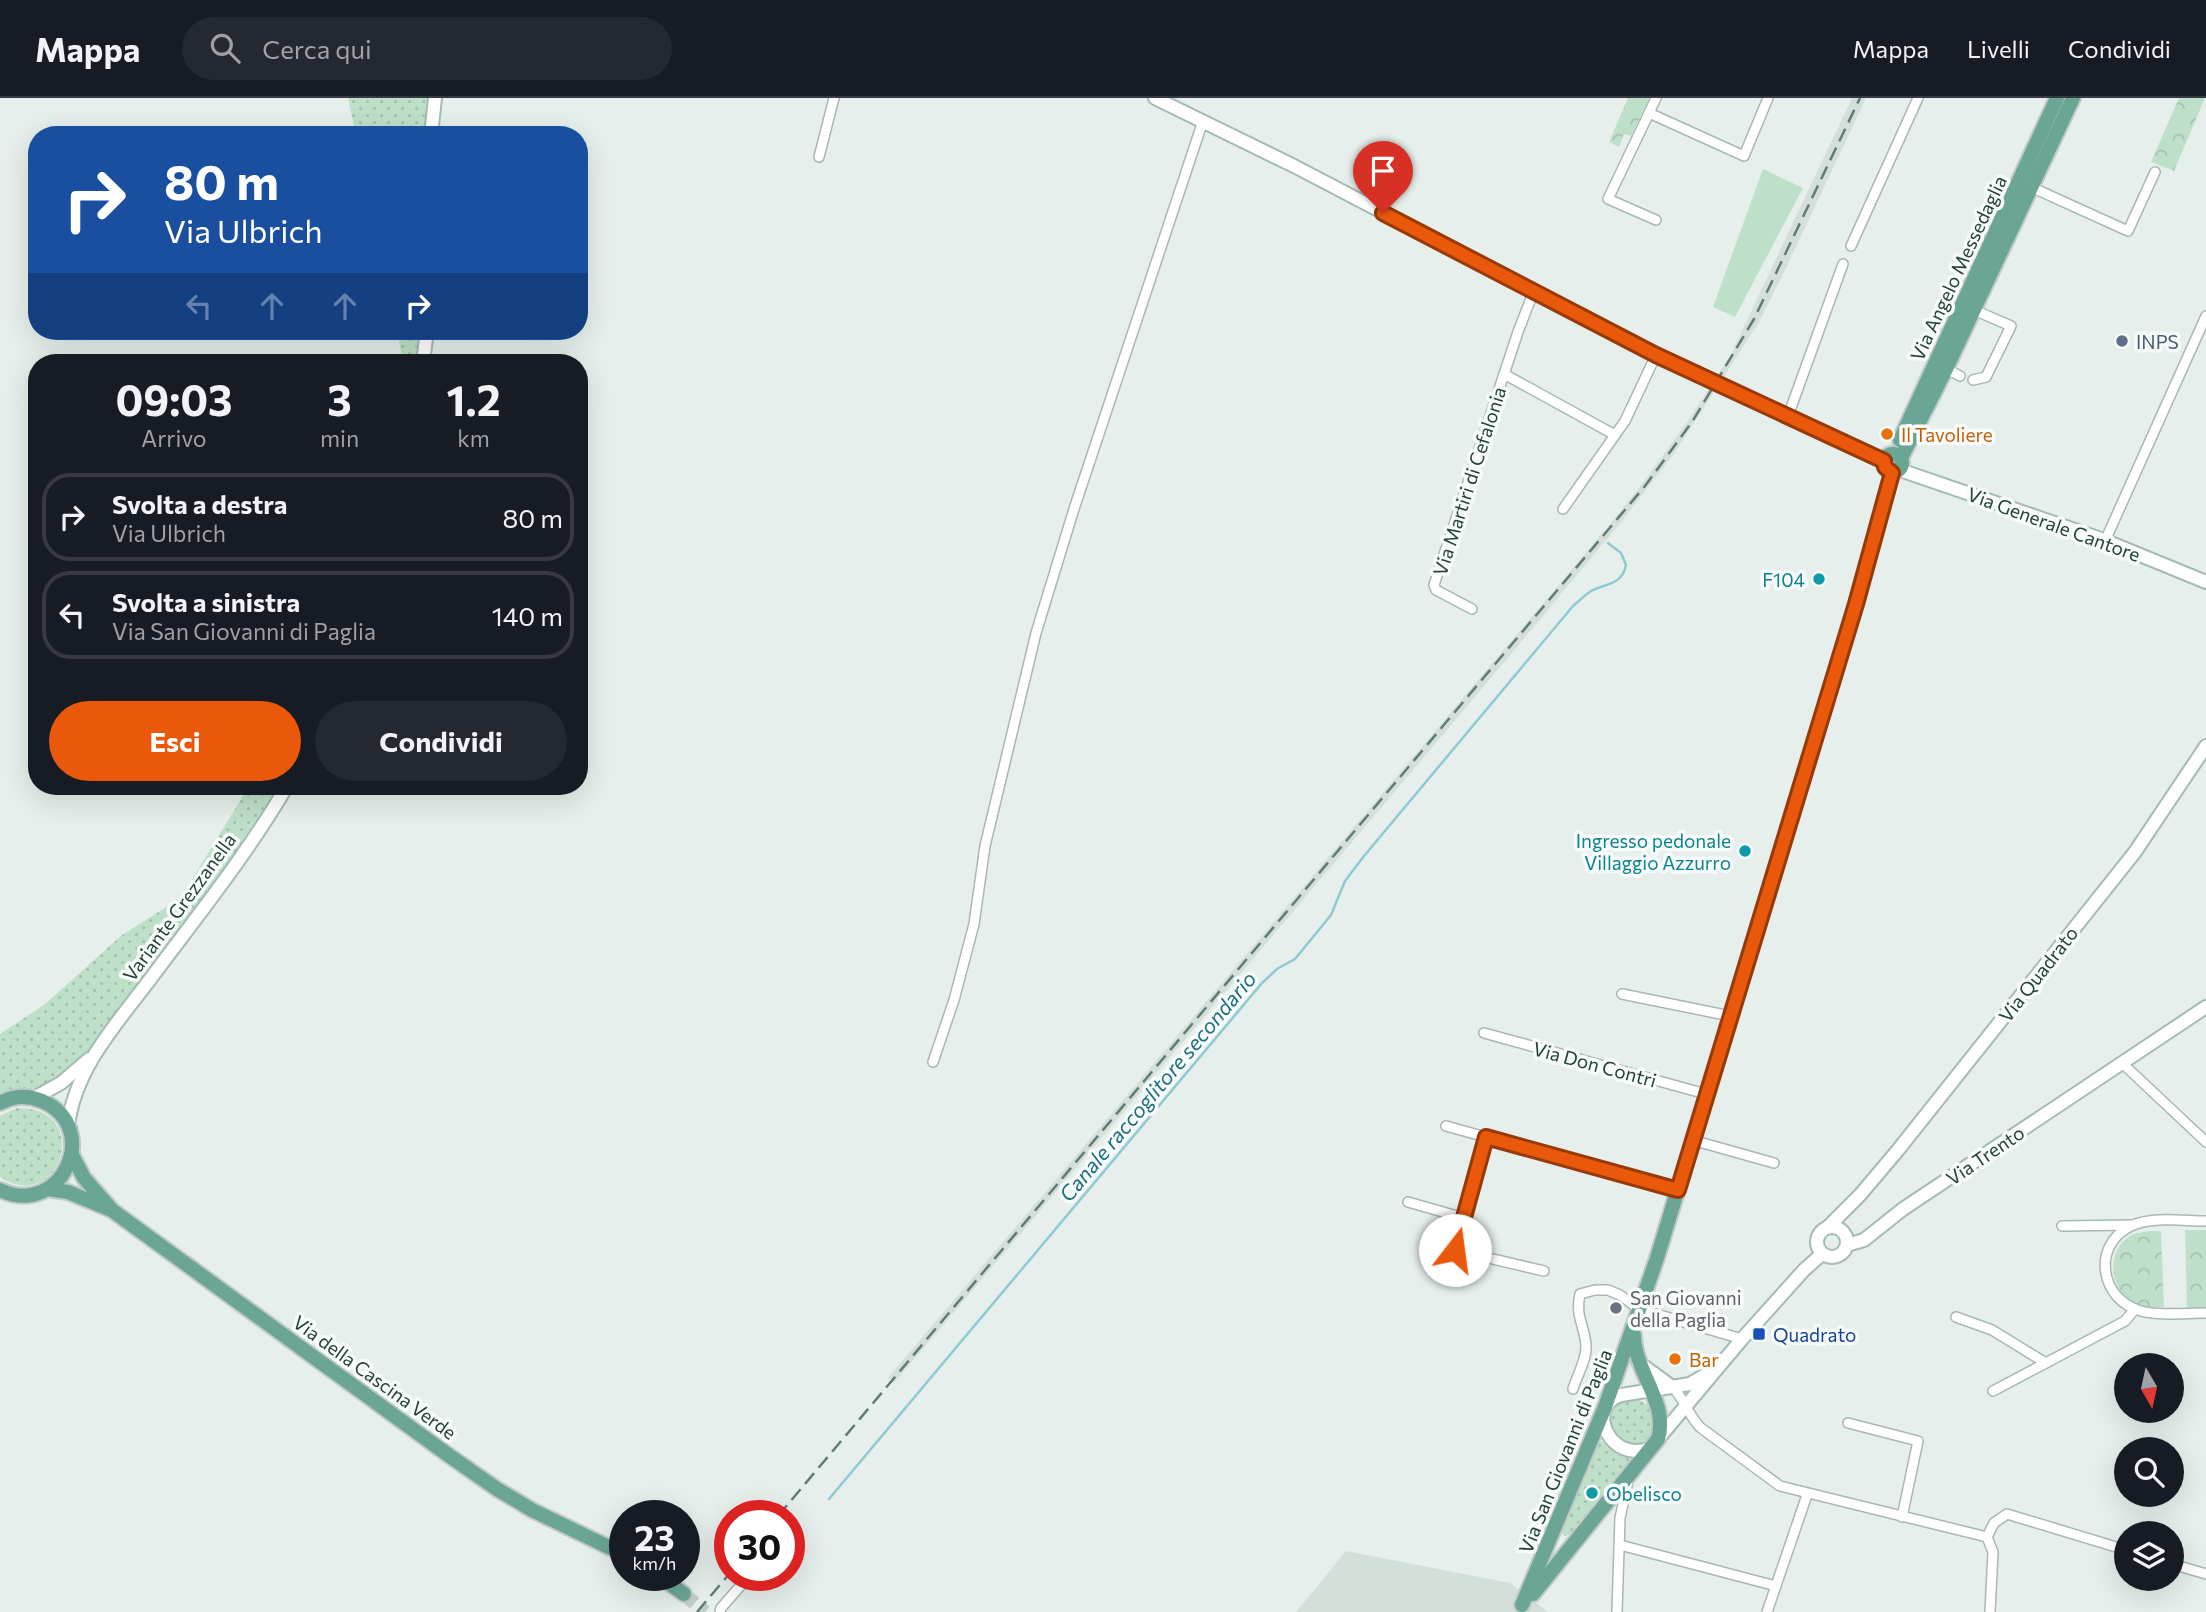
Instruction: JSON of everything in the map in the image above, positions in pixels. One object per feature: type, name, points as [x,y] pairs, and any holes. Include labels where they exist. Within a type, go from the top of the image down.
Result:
[{"type":"main road","name":"Via Angelo Messedaglia","points":[[1894,463],[2057,98]]},
{"type":"main road","name":"Via Angelo Messedaglia","points":[[1894,463],[1946,369],[2073,98]]},
{"type":"main road","name":"Via San Giovanni di Paglia","points":[[1519,1609],[1605,1407],[1634,1327],[1856,604],[1894,463]]},
{"type":"main road","name":"Variante Grezzanella","points":[[0,1103],[20,1097],[34,1098]]},
{"type":"main road","points":[[34,1098],[55,1108],[68,1127]]},
{"type":"main road","name":"Variante Grezzanella","points":[[68,1127],[72,1155]]},
{"type":"main road","points":[[3,1193],[28,1195],[48,1189],[64,1175],[72,1155]]},
{"type":"main road","points":[[72,1155],[85,1178],[113,1211]]},
{"type":"main road","points":[[48,1189],[68,1192],[113,1211]]},
{"type":"main road","name":"Via della Cascina Verde","points":[[113,1211],[497,1489],[532,1510],[609,1547]]},
{"type":"main road","points":[[1519,1609],[1655,1443],[1661,1427],[1660,1416],[1637,1361],[1634,1327]]},
{"type":"main road","points":[[680,1591],[684,1594]]},
{"type":"street","points":[[432,126],[435,98]]},
{"type":"street","points":[[819,157],[834,98]]},
{"type":"street","name":"Via Generale Cantore","points":[[1156,98],[1294,166],[1656,355],[1788,416],[1894,463],[2105,541],[2206,582]]},
{"type":"street","points":[[1656,98],[1608,199],[1656,220]]},
{"type":"street","points":[[1649,113],[1744,156],[1768,98]]},
{"type":"street","points":[[1851,246],[1917,98]]},
{"type":"street","points":[[933,1062],[954,1000],[974,924],[985,846],[1036,633],[1074,509],[1203,121]]},
{"type":"street","points":[[2031,187],[2128,231],[2155,172]]},
{"type":"street","points":[[1788,416],[1843,264]]},
{"type":"street","name":"Via Martiri di Cefalonia","points":[[1472,609],[1436,590],[1434,585],[1533,292]]},
{"type":"street","name":"Via Angelo Messedaglia","points":[[1973,380],[1986,377],[2011,326],[1974,310]]},
{"type":"street","points":[[2105,541],[2206,316]]},
{"type":"street","points":[[1563,509],[1625,421],[1656,355]]},
{"type":"street","name":"Via Angelo Messedaglia","points":[[1946,369],[1960,376]]},
{"type":"street","name":"Via Martiri di Cefalonia","points":[[1504,374],[1615,435]]},
{"type":"street","name":"Via Quadrato","points":[[1822,1254],[1816,1241],[1820,1233],[1835,1229],[2135,852],[2206,746]]},
{"type":"street","name":"Variante Grezzanella","points":[[68,1127],[74,1093],[99,1049],[241,857],[281,795]]},
{"type":"street","points":[[1622,994],[1730,1016]]},
{"type":"street","name":"Via Trento","points":[[1847,1245],[1864,1240],[1903,1209],[2206,1007]]},
{"type":"street","name":"Via Don Contri","points":[[1484,1033],[1706,1094]]},
{"type":"street","name":"Variante Grezzanella","points":[[34,1098],[61,1083],[99,1049]]},
{"type":"street","points":[[2122,1063],[2206,1142]]},
{"type":"street","points":[[1446,1126],[1678,1190]]},
{"type":"street","points":[[1486,1137],[1455,1250],[1544,1271]]},
{"type":"street","points":[[1692,1140],[1774,1163]]},
{"type":"street","points":[[1408,1202],[1464,1218]]},
{"type":"street","points":[[2063,1226],[2206,1220]]},
{"type":"street","points":[[2134,1225],[2112,1241],[2106,1255],[2108,1285],[2118,1297],[2143,1312],[2206,1313]]},
{"type":"street","points":[[1721,1363],[1695,1382],[1615,1396],[1605,1407],[1604,1425],[1614,1444],[1623,1450],[1643,1451],[1655,1443],[1721,1363],[1804,1270],[1822,1254],[1837,1257],[1842,1254],[1847,1245],[1846,1237],[1835,1229]]},
{"type":"street","name":"Via San Giovanni di Paglia","points":[[1573,1389],[1585,1359],[1586,1347],[1577,1310],[1580,1294],[1608,1290],[1639,1309]]},
{"type":"street","points":[[1639,1309],[1742,1339]]},
{"type":"street","points":[[1993,1391],[2125,1321],[2135,1309]]},
{"type":"street","points":[[1956,1317],[1992,1330],[2046,1363]]},
{"type":"street","points":[[1637,1361],[1671,1386],[1686,1405],[1695,1423],[1780,1486],[1807,1495],[1987,1537]]},
{"type":"street","points":[[1848,1423],[1918,1441],[1902,1517]]},
{"type":"street","points":[[1617,1612],[1621,1511],[1629,1475]]},
{"type":"street","points":[[1767,1612],[1807,1495]]},
{"type":"street","points":[[1607,1503],[1618,1506],[1621,1511]]},
{"type":"street","points":[[1990,1612],[1993,1552],[1987,1537],[1994,1522],[2007,1514],[2114,1546]]},
{"type":"street","points":[[1556,1527],[1558,1537],[1565,1543],[1584,1532]]},
{"type":"street","points":[[1620,1545],[1776,1586]]},
{"type":"street","points":[[2184,1568],[2206,1574]]},
{"type":"street","points":[[720,1612],[736,1591]]},
{"type":"shaded area","points":[[1852,98],[1866,98],[1759,322],[1673,455],[1512,653],[894,1383],[888,1378],[1642,484],[1688,421],[1731,354]]},
{"type":"shaded area","points":[[1346,1551],[1510,1583],[1548,1612],[1296,1612]]},
{"type":"green space","points":[[348,98],[432,98],[428,126],[354,126]]},
{"type":"green space","points":[[1628,98],[1649,98],[1631,136],[1624,134],[1619,147],[1609,142]]},
{"type":"green space","points":[[2179,98],[2205,98],[2174,171],[2151,162]]},
{"type":"green space","points":[[1763,169],[1803,188],[1735,317],[1713,307]]},
{"type":"green space","points":[[399,340],[423,340],[422,354],[401,354]]},
{"type":"green space","points":[[244,795],[276,795],[209,892],[80,1063],[54,1084],[0,1097],[0,1034],[44,1005],[122,935],[181,898]]},
{"type":"green space","points":[[17,1108],[41,1112],[56,1124],[62,1140],[60,1157],[52,1172],[39,1183],[21,1185],[0,1177],[0,1116]]},
{"type":"green space","points":[[2185,1230],[2206,1230],[2206,1309],[2187,1308]]},
{"type":"green space","points":[[2161,1231],[2164,1307],[2143,1306],[2129,1299],[2122,1293],[2114,1275],[2113,1265],[2119,1247],[2131,1236]]},
{"type":"green space","points":[[1632,1399],[1648,1406],[1655,1422],[1648,1438],[1632,1445],[1616,1438],[1609,1422],[1616,1406]]},
{"type":"green space","points":[[1601,1441],[1630,1460],[1569,1535],[1565,1536],[1561,1532]]},
{"type":"waterway","name":"Canale raccoglitore secondario","points":[[829,1499],[1262,983],[1277,969],[1295,959],[1331,915],[1345,881],[1364,856],[1573,606],[1591,591],[1613,583],[1621,576],[1626,565],[1621,553],[1608,543]]},
{"type":"tunnel","points":[[684,1594],[705,1612]]},
{"type":"railway","points":[[791,1500],[1645,486],[1692,422],[1754,319],[1860,98]]},
{"type":"railway","points":[[697,1612],[715,1591]]},
{"type":"place","name":"INPS","points":[[2122,341]]},
{"type":"place","name":"Il Tavoliere","points":[[1887,434]]},
{"type":"place","name":"F104","points":[[1819,579]]},
{"type":"place","name":"Ingresso pedonale Villaggio Azzurro","points":[[1745,851]]},
{"type":"place","name":"San Giovanni della Paglia","points":[[1616,1308]]},
{"type":"place","name":"Quadrato","points":[[1759,1334]]},
{"type":"place","name":"Bar","points":[[1675,1359]]},
{"type":"place","name":"Obelisco","points":[[1592,1493]]},
{"type":"route","points":[[1383,213],[1656,355],[1884,461],[1885,467],[1892,473],[1856,604],[1678,1190],[1486,1137],[1455,1250]]}]
